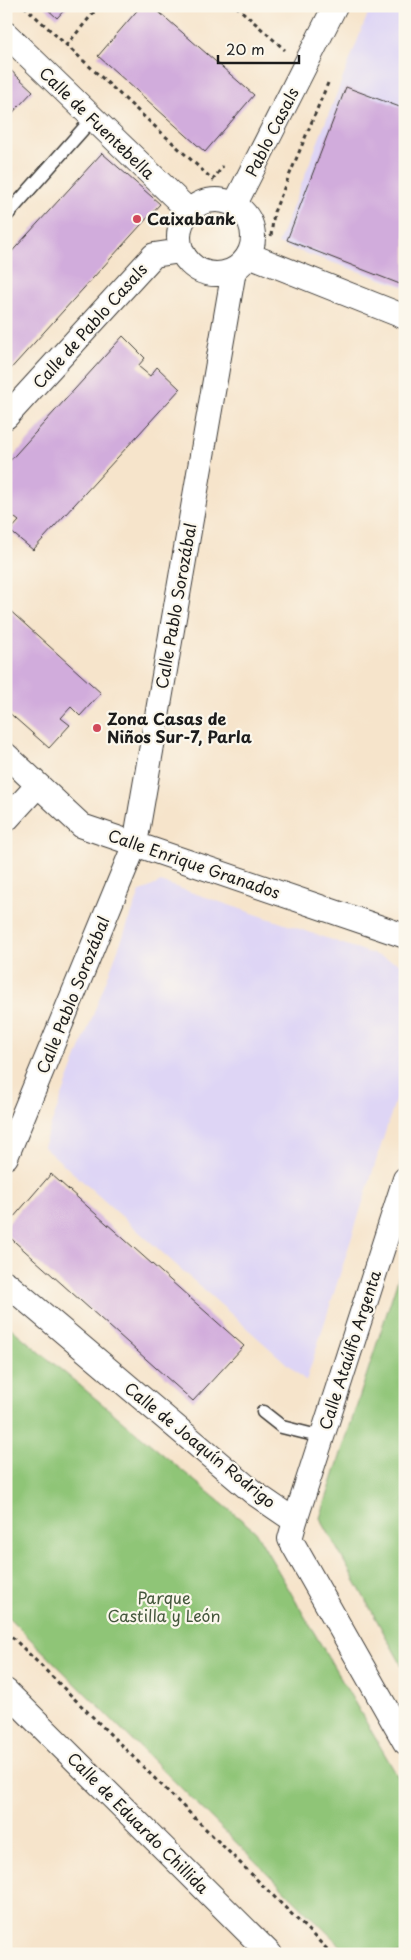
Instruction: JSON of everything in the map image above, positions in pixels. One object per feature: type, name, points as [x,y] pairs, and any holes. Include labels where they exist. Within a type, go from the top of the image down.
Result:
[{"type":"street","name":"Pablo Casals","points":[[235,204],[317,45],[335,6]]},
{"type":"street","name":"Calle de Fuentebella","points":[[6,34],[189,211]]},
{"type":"street","points":[[211,200],[224,200],[235,204],[246,214],[253,227],[254,241],[242,262],[219,274],[203,272],[190,263],[181,250],[179,230],[189,211],[199,204],[211,200]]},
{"type":"street","name":"Calle de Pablo Casals","points":[[6,417],[154,255],[181,250]]},
{"type":"street","points":[[242,262],[405,317]]},
{"type":"street","name":"Calle Pablo Sorozábal","points":[[6,1157],[135,844],[242,262]]},
{"type":"street","name":"Calle Enrique Granados","points":[[6,755],[82,826],[405,936]]},
{"type":"street","points":[[6,820],[38,785]]},
{"type":"street","name":"Calle Ataúlfo Argenta","points":[[295,1521],[405,1179]]},
{"type":"street","name":"Calle de Joaquín Rodrigo","points":[[6,1283],[254,1493],[295,1521]]},
{"type":"street","points":[[295,1521],[290,1539],[405,1742]]},
{"type":"street","name":"Calle de Eduardo Chillida","points":[[6,1692],[270,1954]]},
{"type":"lane","points":[[6,216],[93,118]]},
{"type":"lane","points":[[263,1412],[282,1427],[322,1438]]},
{"type":"path","points":[[24,6],[212,180],[224,165]]},
{"type":"path","points":[[66,46],[99,6]]},
{"type":"path","points":[[236,6],[286,51],[282,58]]},
{"type":"path","points":[[270,242],[274,212],[328,82]]},
{"type":"path","points":[[6,1631],[332,1954]]},
{"type":"shaded area","points":[[371,6],[405,6],[405,287],[278,244]]},
{"type":"shaded area","points":[[161,882],[405,965],[405,1070],[306,1381],[43,1146],[140,892]]},
{"type":"green space","points":[[405,1257],[405,1671],[320,1518]]},
{"type":"green space","name":"Parque Castilla y León","points":[[6,1324],[255,1531],[405,1789],[405,1954],[349,1954],[6,1615]]},
{"type":"building","points":[[44,6],[68,6],[57,18]]},
{"type":"building","points":[[141,6],[152,6],[254,95],[205,152],[98,56]]},
{"type":"building","points":[[6,66],[33,91],[6,120]]},
{"type":"building","points":[[346,87],[405,109],[405,286],[287,240]]},
{"type":"building","points":[[102,153],[160,204],[6,374],[6,258]]},
{"type":"building","points":[[123,336],[145,358],[138,366],[150,376],[157,367],[180,389],[33,550],[10,531],[19,521],[6,513],[6,465]]},
{"type":"building","points":[[6,607],[101,693],[80,716],[71,707],[61,718],[70,725],[49,748],[6,710]]},
{"type":"building","points":[[51,1174],[244,1346],[193,1401],[6,1234],[6,1226]]},
{"type":"place","name":"Caixabank","points":[[137,219]]},
{"type":"place","name":"Zona Casas de Niños Sur-7, Parla","points":[[97,728]]}]
